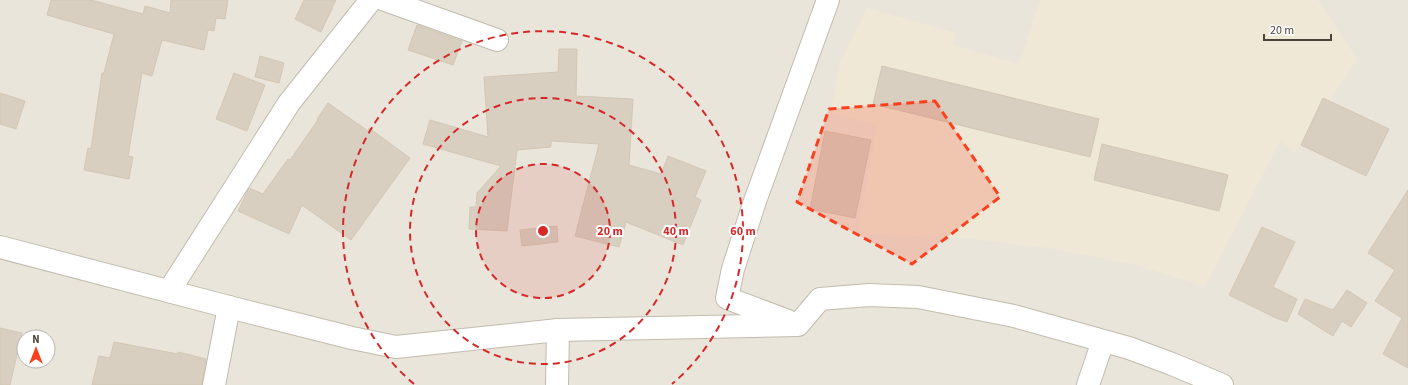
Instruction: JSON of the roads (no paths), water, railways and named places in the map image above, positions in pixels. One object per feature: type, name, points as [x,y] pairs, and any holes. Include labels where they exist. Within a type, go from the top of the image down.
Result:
[{"type":"street","points":[[169,291],[290,103],[371,0]]},
{"type":"street","points":[[385,0],[497,40]]},
{"type":"street","points":[[798,325],[727,298],[733,268],[755,202],[828,0]]},
{"type":"street","points":[[0,247],[229,307],[352,338],[396,347],[558,330],[798,325],[820,299],[869,295],[918,297],[1014,316],[1128,348],[1172,364],[1222,385]]},
{"type":"street","points":[[214,385],[229,307]]},
{"type":"street","points":[[557,385],[558,330]]},
{"type":"street","points":[[1088,385],[1103,341]]}]
